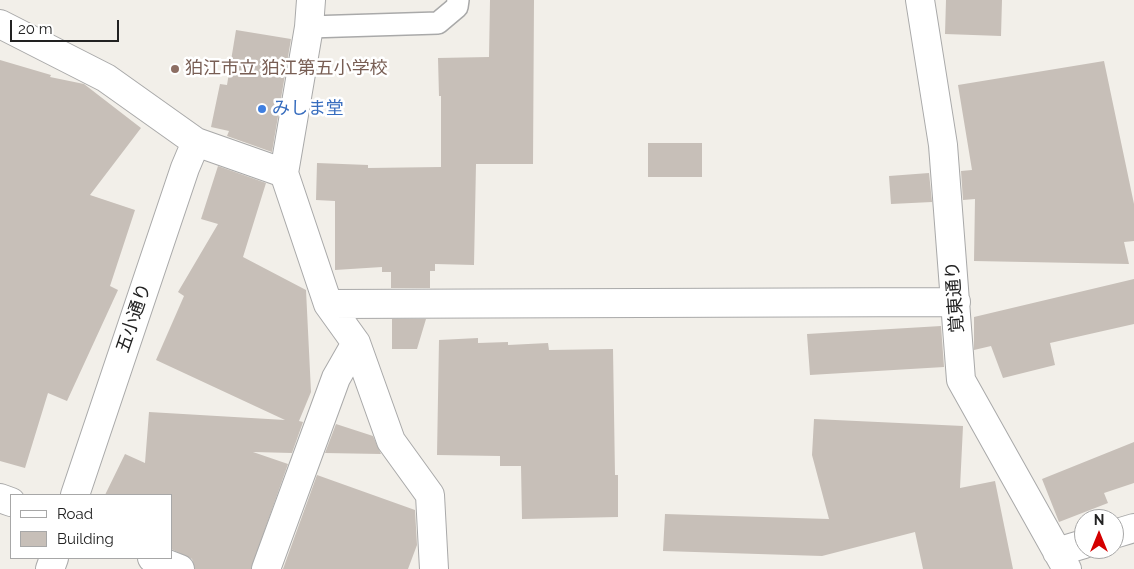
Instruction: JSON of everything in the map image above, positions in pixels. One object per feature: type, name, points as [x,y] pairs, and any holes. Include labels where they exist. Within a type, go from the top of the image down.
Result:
[{"type":"street","points":[[310,0],[308,27],[284,174],[328,304],[356,343],[391,441],[430,495],[434,569]]},
{"type":"street","name":"覚東通り","points":[[920,0],[943,145],[956,302],[960,380],[1062,560]]},
{"type":"street","points":[[0,24],[106,78],[196,142],[284,174]]},
{"type":"street","name":"五小通り","points":[[75,494],[185,168],[196,142]]},
{"type":"street","points":[[328,304],[956,302]]},
{"type":"street","points":[[266,569],[336,378],[356,343]]},
{"type":"street","points":[[1062,560],[1074,551]]},
{"type":"street","points":[[155,559],[180,569]]},
{"type":"lane","points":[[308,27],[438,23],[457,7],[458,0]]},
{"type":"building","points":[[490,0],[534,0],[533,164],[476,164],[474,265],[435,264],[435,271],[430,271],[430,288],[391,288],[391,272],[382,272],[382,267],[335,270],[335,201],[316,200],[317,163],[368,165],[368,168],[441,167],[441,96],[439,96],[438,58],[489,57]]},
{"type":"building","points":[[946,0],[1002,0],[1001,36],[945,34]]},
{"type":"building","points":[[236,30],[291,39],[272,152],[227,136],[229,131],[211,127],[220,84],[227,85]]},
{"type":"building","points":[[0,60],[51,75],[50,77],[84,84],[141,128],[90,195],[135,210],[110,286],[118,290],[67,401],[48,393],[25,468],[0,461]]},
{"type":"building","points":[[1104,61],[1134,204],[1134,241],[1124,242],[1129,264],[974,261],[975,199],[963,200],[961,171],[972,170],[958,85]]},
{"type":"building","points":[[648,143],[702,143],[702,177],[648,177]]},
{"type":"building","points":[[218,166],[266,183],[243,257],[306,290],[311,392],[299,421],[303,422],[292,453],[253,452],[288,464],[251,569],[195,569],[192,559],[172,549],[172,494],[105,494],[125,454],[145,463],[149,412],[285,420],[156,360],[184,296],[178,292],[218,224],[201,219]]},
{"type":"building","points":[[929,173],[932,202],[891,204],[889,176]]},
{"type":"building","points":[[1134,279],[1134,324],[1050,343],[1055,365],[1003,378],[991,346],[974,350],[974,317]]},
{"type":"building","points":[[392,319],[426,319],[417,349],[392,349]]},
{"type":"building","points":[[941,326],[944,367],[810,375],[807,334]]},
{"type":"building","points":[[478,338],[478,343],[508,342],[508,345],[548,343],[549,350],[613,349],[615,475],[618,475],[618,517],[522,519],[521,466],[500,466],[500,456],[437,455],[439,340]]},
{"type":"building","points":[[814,419],[963,426],[960,488],[995,481],[1013,569],[923,569],[915,532],[822,556],[663,551],[665,514],[829,519],[812,455]]},
{"type":"building","points":[[336,424],[373,436],[381,454],[325,453]]},
{"type":"building","points":[[1134,442],[1134,483],[1104,493],[1108,503],[1093,509],[1074,509],[1074,516],[1059,522],[1042,479]]},
{"type":"building","points":[[317,475],[415,510],[417,545],[408,569],[283,569]]},
{"type":"place","name":"狛江市立 狛江第五小学校","points":[[175,69]]},
{"type":"place","name":"みしま堂","points":[[262,109]]}]
